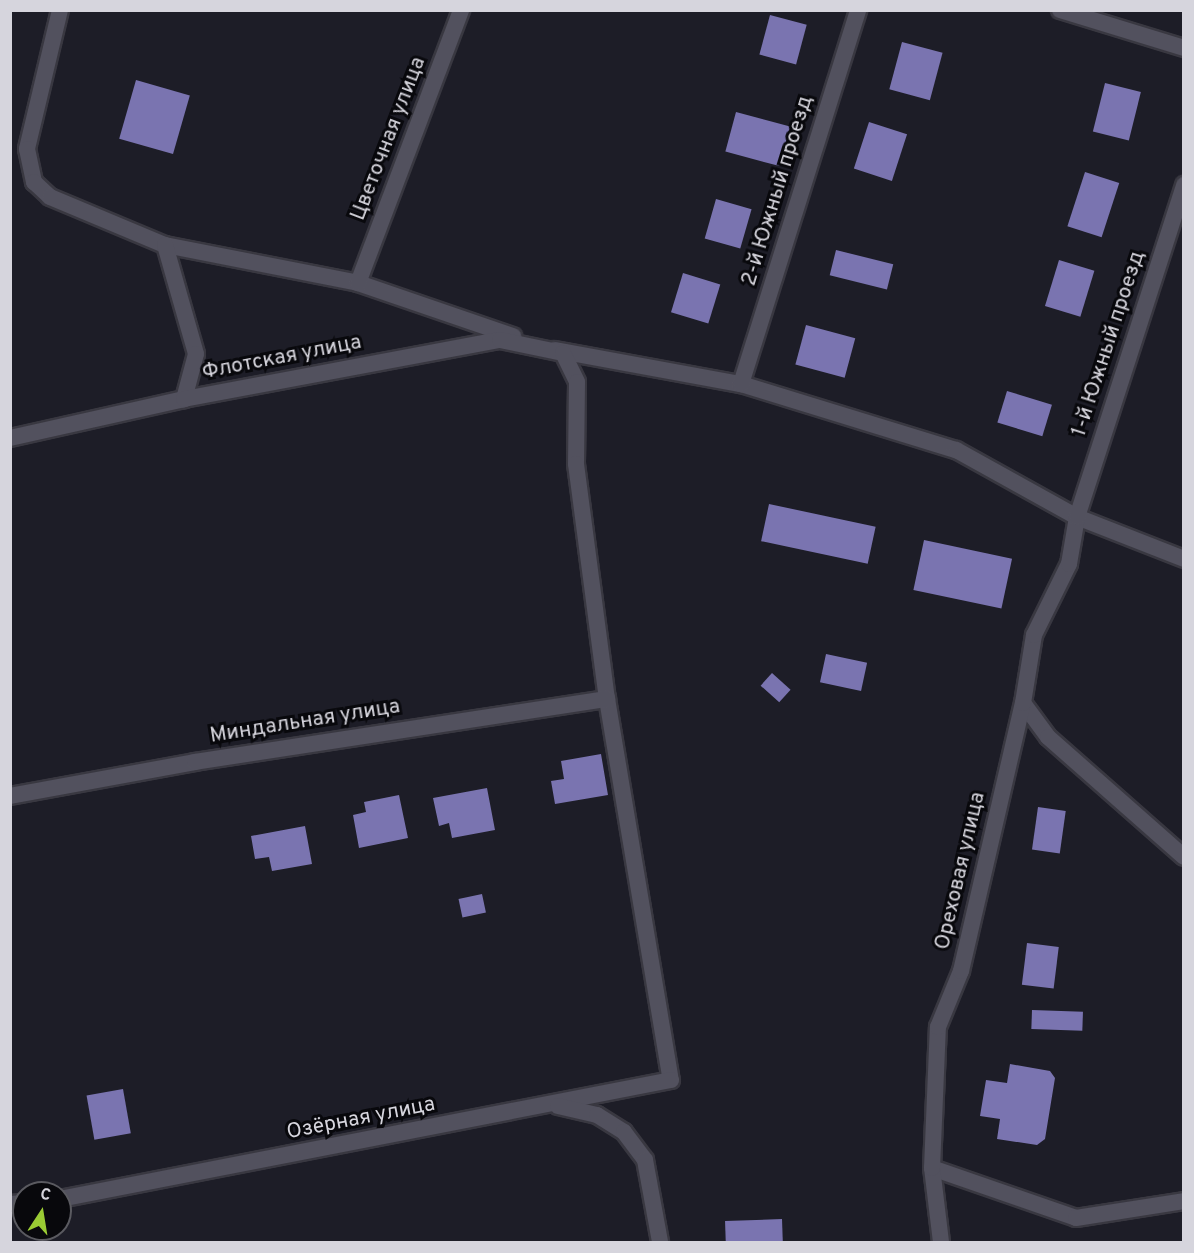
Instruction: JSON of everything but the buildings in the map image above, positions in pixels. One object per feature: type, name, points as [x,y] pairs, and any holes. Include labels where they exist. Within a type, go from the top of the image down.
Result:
[{"type":"street","points":[[60,10],[27,149],[34,182],[50,197],[165,245],[358,283],[563,353],[741,384],[956,450],[1077,517],[1184,559]]},
{"type":"street","name":"Цветочная улица","points":[[358,283],[461,10]]},
{"type":"street","name":"2-й Южный проезд","points":[[741,384],[858,10]]},
{"type":"street","points":[[1060,10],[1184,48]]},
{"type":"street","name":"1-й Южный проезд","points":[[1077,517],[1184,185]]},
{"type":"street","points":[[165,245],[196,354],[184,399]]},
{"type":"street","name":"Флотская улица","points":[[10,438],[184,399],[500,340],[563,353]]},
{"type":"street","points":[[563,353],[577,382],[576,464],[607,699]]},
{"type":"street","name":"Ореховая улица","points":[[941,1242],[932,1168],[938,1027],[961,971],[1023,703],[1034,635],[1069,564],[1077,517]]},
{"type":"street","name":"Миндальная улица","points":[[10,796],[195,762],[607,699]]},
{"type":"street","name":"Озёрная улица","points":[[72,1197],[555,1105],[671,1080],[607,699]]},
{"type":"street","points":[[1023,703],[1048,737],[1184,857]]},
{"type":"street","points":[[555,1105],[597,1115],[624,1132],[645,1160],[660,1242]]},
{"type":"street","points":[[932,1168],[1076,1218],[1184,1201]]}]
